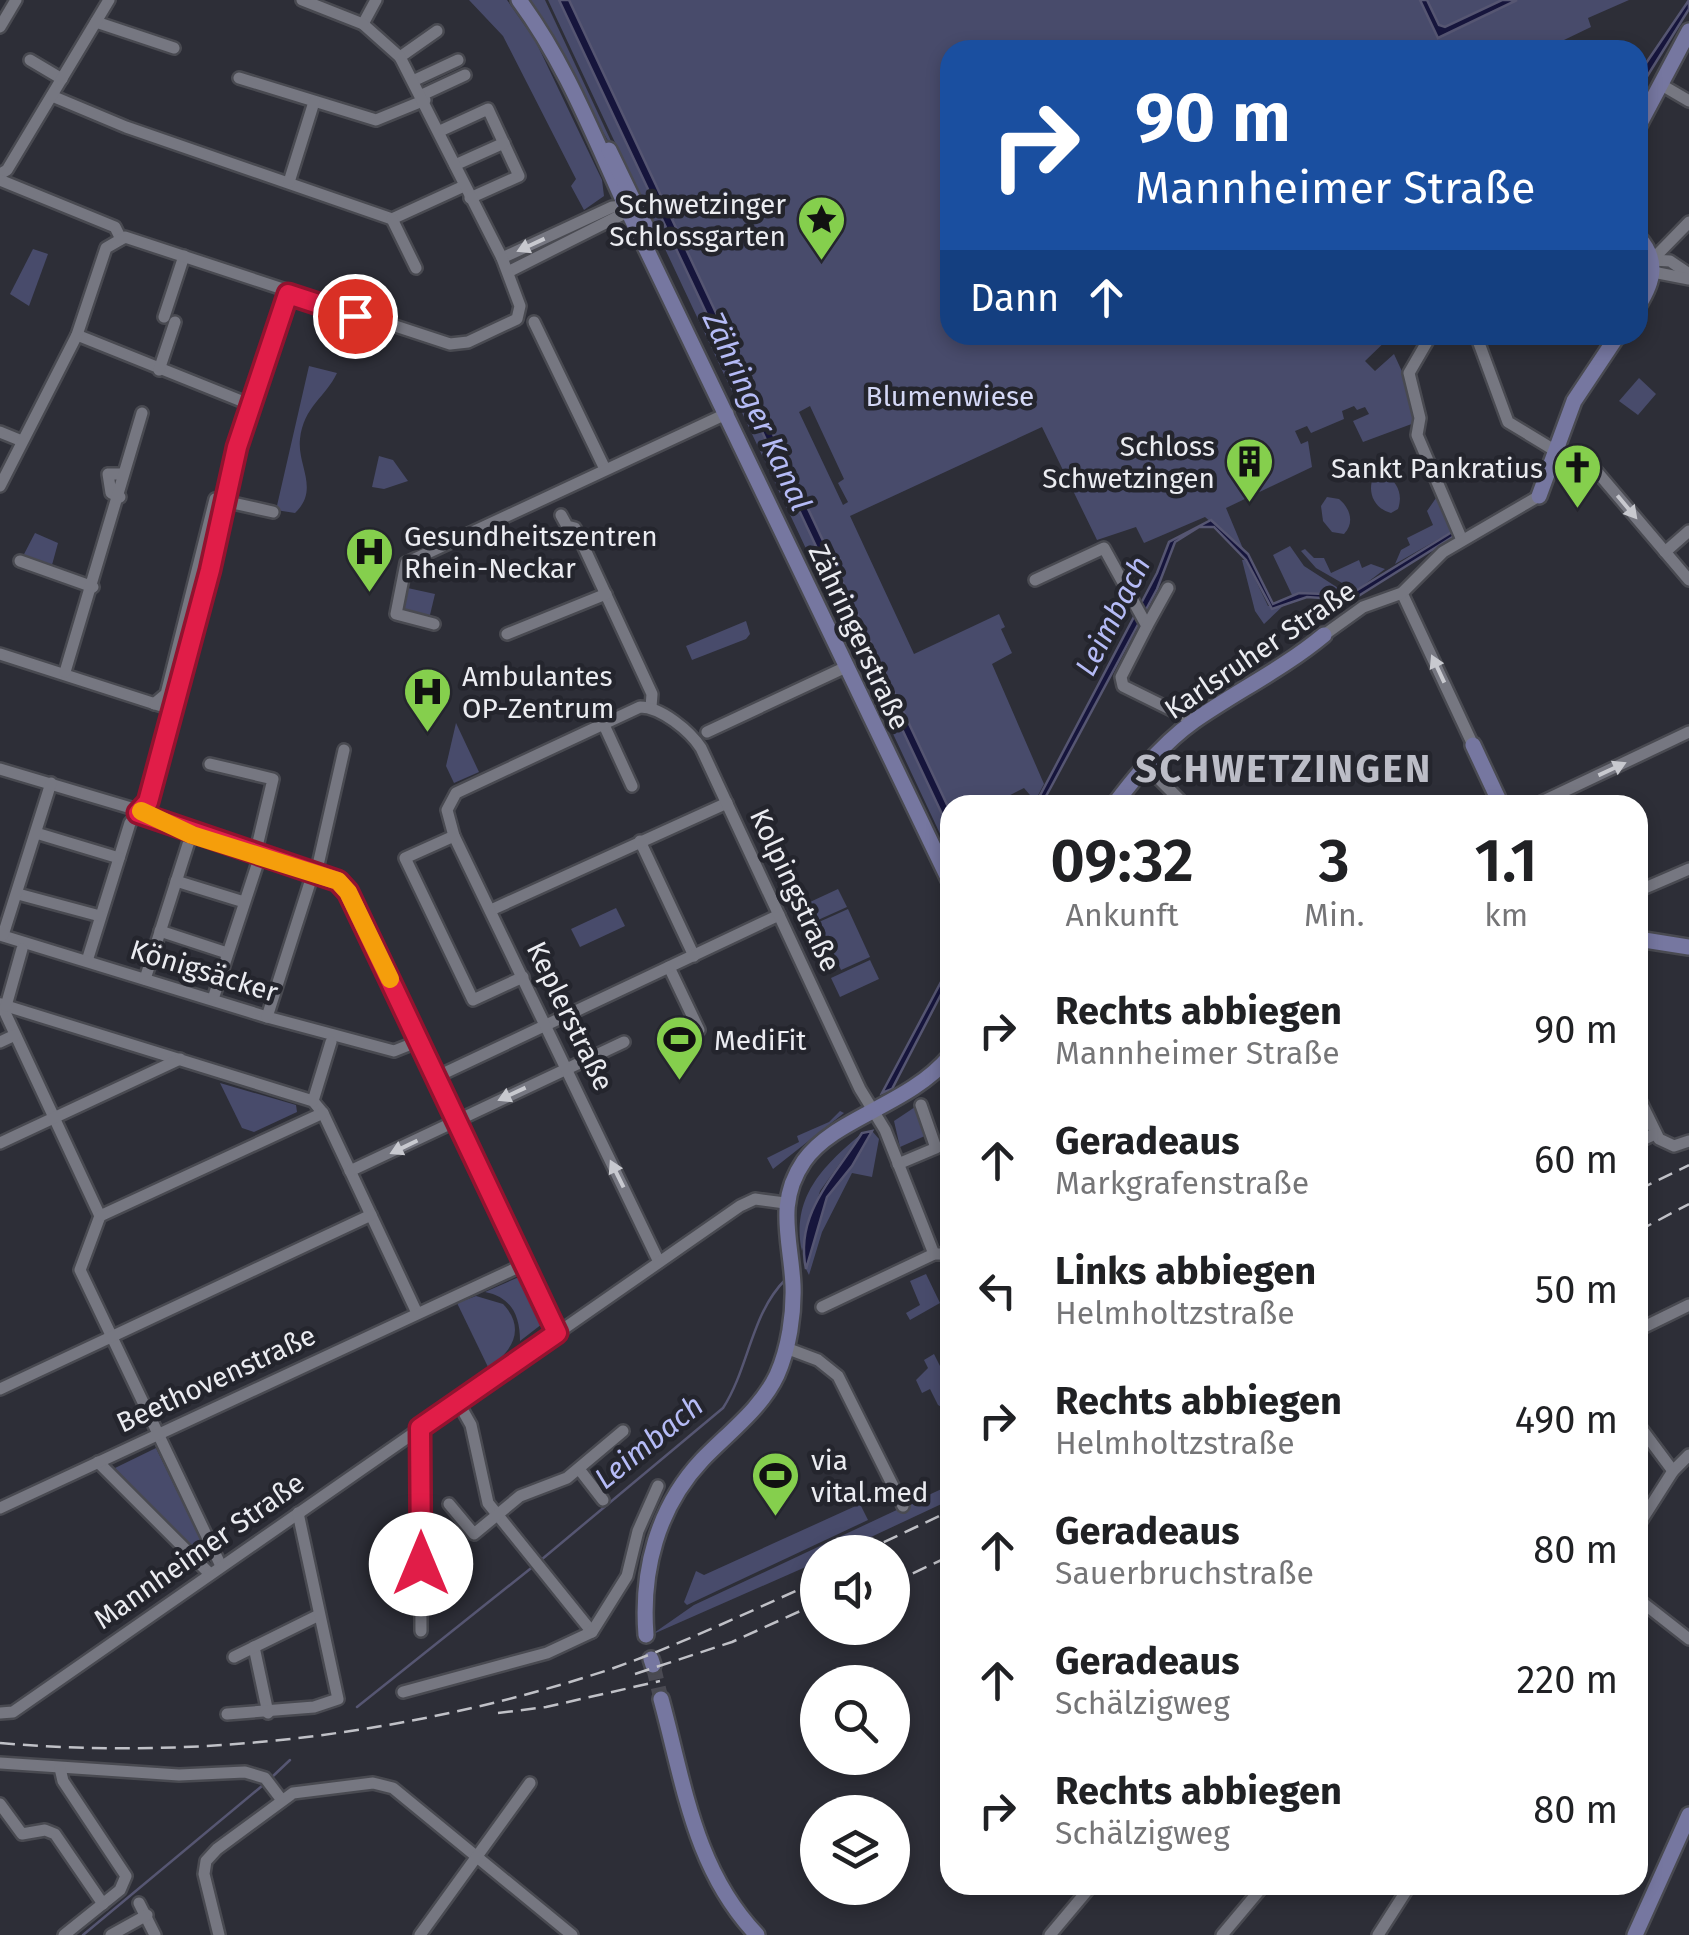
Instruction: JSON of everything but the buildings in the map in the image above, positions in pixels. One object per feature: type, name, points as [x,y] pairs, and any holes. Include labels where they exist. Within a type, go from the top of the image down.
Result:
[{"type":"main road","name":"Zähringerstraße","points":[[519,0],[556,55],[586,113],[940,861]]},
{"type":"main road","points":[[1648,107],[1689,31]]},
{"type":"main road","points":[[1648,258],[1652,266],[1648,277]]},
{"type":"main road","points":[[1539,496],[1574,401],[1611,345]]},
{"type":"main road","name":"Karlsruher Straße","points":[[1122,795],[1146,765],[1194,721],[1258,684],[1324,636]]},
{"type":"main road","points":[[1473,746],[1496,795]]},
{"type":"main road","points":[[1648,941],[1689,947]]},
{"type":"main road","points":[[646,1635],[646,1579],[656,1534],[687,1478],[761,1400],[786,1348],[793,1283],[785,1203],[802,1162],[835,1136],[914,1092],[940,1066]]},
{"type":"main road","points":[[661,1699],[704,1855],[718,1884],[756,1935]]},
{"type":"main road","points":[[1635,1935],[1689,1815]]},
{"type":"street","points":[[0,27],[16,0]]},
{"type":"street","points":[[108,0],[8,170],[0,177],[115,227],[121,238]]},
{"type":"street","points":[[0,486],[77,335],[106,248],[121,238],[135,238],[288,294],[432,340],[468,342],[517,320],[520,306],[502,258],[400,57],[363,24],[302,0]]},
{"type":"street","points":[[363,24],[376,0]]},
{"type":"street","points":[[96,22],[174,48]]},
{"type":"street","points":[[400,57],[437,31]]},
{"type":"street","points":[[30,60],[62,79]]},
{"type":"street","points":[[415,80],[458,60]]},
{"type":"street","points":[[239,78],[376,120],[465,75]]},
{"type":"street","points":[[1660,84],[1689,101]]},
{"type":"street","points":[[52,96],[126,127],[392,219],[518,176],[488,109],[440,131]]},
{"type":"street","points":[[289,182],[314,102]]},
{"type":"street","points":[[455,165],[504,144]]},
{"type":"street","points":[[502,258],[632,208]]},
{"type":"street","points":[[508,272],[632,208]]},
{"type":"street","points":[[392,219],[416,268]]},
{"type":"street","points":[[1689,222],[1652,266],[1689,276]]},
{"type":"street","points":[[159,370],[184,256]]},
{"type":"street","points":[[87,961],[130,823],[148,802],[249,404],[288,294]]},
{"type":"street","points":[[534,322],[605,469]]},
{"type":"street","points":[[77,335],[249,404]]},
{"type":"street","points":[[1424,345],[1410,366],[1420,418],[1417,435],[1462,540]]},
{"type":"street","points":[[1480,345],[1508,422],[1593,467],[1689,580]]},
{"type":"street","points":[[434,624],[396,614],[406,563],[728,413]]},
{"type":"street","points":[[65,672],[142,414]]},
{"type":"street","points":[[0,432],[22,441]]},
{"type":"street","points":[[1473,746],[1402,593],[1432,561],[1539,496]]},
{"type":"street","points":[[154,704],[166,694],[215,499],[272,512]]},
{"type":"street","points":[[562,515],[567,526],[575,528],[652,694],[651,707],[640,707],[604,725],[632,786]]},
{"type":"street","points":[[1665,552],[1689,530]]},
{"type":"street","points":[[1035,580],[1104,548],[1141,620]]},
{"type":"street","points":[[20,562],[92,588]]},
{"type":"street","points":[[1168,588],[1141,620],[1121,677],[1122,686],[1194,721]]},
{"type":"street","name":"Karlsruher Straße","points":[[1324,636],[1363,608],[1402,593]]},
{"type":"street","points":[[507,634],[606,594]]},
{"type":"street","points":[[0,654],[65,672],[70,680],[174,710]]},
{"type":"street","points":[[707,732],[846,667]]},
{"type":"street","name":"Kolpingstraße","points":[[651,707],[694,737],[874,1112],[934,1254]]},
{"type":"street","name":"Keplerstraße","points":[[604,725],[456,793],[446,810],[454,836],[659,1262]]},
{"type":"street","points":[[1555,795],[1689,732]]},
{"type":"street","points":[[266,1017],[314,874],[344,750]]},
{"type":"street","points":[[210,764],[273,780],[258,856],[214,999]]},
{"type":"street","points":[[1146,765],[1175,795]]},
{"type":"street","points":[[0,769],[338,881],[348,892],[557,1333]]},
{"type":"street","points":[[1,935],[18,894],[50,783]]},
{"type":"street","points":[[490,910],[727,804]]},
{"type":"street","points":[[36,832],[119,858]]},
{"type":"street","points":[[145,978],[192,835]]},
{"type":"street","points":[[454,836],[405,858],[473,1000],[523,976]]},
{"type":"street","points":[[640,841],[694,956]]},
{"type":"street","points":[[1648,887],[1689,869]]},
{"type":"street","points":[[176,881],[244,902]]},
{"type":"street","name":"Königsäcker","points":[[18,894],[100,916]]},
{"type":"street","points":[[436,1077],[780,916]]},
{"type":"street","name":"Königsäcker","points":[[160,932],[228,953]]},
{"type":"street","name":"Königsäcker","points":[[1,935],[266,1017],[394,1051],[419,1040]]},
{"type":"street","points":[[22,949],[2,1005],[100,1216]]},
{"type":"street","points":[[669,967],[699,1030]]},
{"type":"street","points":[[2,1005],[313,1101],[417,1313]]},
{"type":"street","points":[[0,1042],[15,1035]]},
{"type":"street","points":[[313,1101],[332,1042]]},
{"type":"street","points":[[350,1171],[624,1042]]},
{"type":"street","points":[[0,1143],[180,1059]]},
{"type":"street","points":[[898,1164],[936,1148],[921,1105]]},
{"type":"street","points":[[222,1566],[80,1270],[100,1216],[322,1113]]},
{"type":"street","points":[[1648,1120],[1655,1134],[1669,1145],[1689,1141]]},
{"type":"street","points":[[1648,1137],[1655,1134]]},
{"type":"street","name":"Mannheimer Straße","points":[[3,1714],[750,1200],[785,1203]]},
{"type":"street","points":[[0,1389],[370,1215]]},
{"type":"street","points":[[822,1307],[940,1254]]},
{"type":"street","name":"Beethovenstraße","points":[[0,1508],[525,1264]]},
{"type":"street","points":[[1648,1325],[1689,1305]]},
{"type":"street","points":[[786,1348],[818,1360],[838,1376],[903,1506]]},
{"type":"street","points":[[458,1402],[473,1429],[484,1496],[592,1632]]},
{"type":"street","points":[[420,1428],[421,1632]]},
{"type":"street","points":[[450,1504],[474,1534],[520,1496],[579,1468],[623,1432]]},
{"type":"street","points":[[1648,1437],[1673,1471]]},
{"type":"street","points":[[1648,1510],[1673,1471],[1689,1455]]},
{"type":"street","points":[[98,1462],[210,1574]]},
{"type":"street","points":[[579,1468],[603,1500]]},
{"type":"street","points":[[402,1692],[548,1653],[592,1632],[628,1576],[638,1531],[658,1486]]},
{"type":"street","points":[[228,1714],[268,1712],[338,1699],[298,1513]]},
{"type":"street","points":[[1648,1607],[1689,1639]]},
{"type":"street","points":[[234,1657],[319,1615]]},
{"type":"street","points":[[254,1648],[268,1712]]},
{"type":"street","points":[[0,1763],[178,1775],[244,1772],[269,1781],[281,1799]]},
{"type":"street","points":[[60,1768],[63,1780],[125,1871],[126,1882],[64,1935]]},
{"type":"street","points":[[420,1935],[530,1783]]},
{"type":"street","points":[[220,1935],[204,1874],[206,1861],[281,1799],[302,1791],[386,1785],[572,1935]]},
{"type":"street","points":[[0,1804],[22,1834],[31,1836],[45,1830],[56,1834],[102,1904]]},
{"type":"street","points":[[1050,1935],[1084,1895]]},
{"type":"street","points":[[1222,1935],[1256,1895]]},
{"type":"street","points":[[1378,1935],[1400,1895]]},
{"type":"street","points":[[140,1902],[155,1935]]},
{"type":"street","points":[[111,1935],[147,1915]]},
{"type":"green space","points":[[469,0],[507,0],[535,40],[602,180],[604,196],[584,210],[571,186],[576,179],[503,36]]},
{"type":"green space","points":[[529,0],[545,0],[626,173]]},
{"type":"green space","name":"Schwetzinger Schlossgarten","points":[[548,0],[1629,0],[1588,18],[1591,27],[1564,40],[940,40],[940,345],[1382,345],[1365,361],[1375,371],[1394,354],[1410,389],[1417,422],[1363,442],[1353,421],[1369,414],[1365,407],[1357,410],[1354,406],[1342,411],[1344,419],[1311,433],[1307,426],[1295,431],[1301,444],[1308,441],[1312,467],[1226,508],[1244,551],[1205,517],[1144,543],[1136,527],[1097,540],[1042,427],[850,516],[914,654],[999,614],[1012,653],[992,664],[1044,784],[1038,795],[1030,795],[1024,788],[1010,795],[940,795],[940,834]],"holes":[[[810,406],[844,479],[838,483],[848,502],[843,505],[799,412]]]},
{"type":"green space","points":[[33,249],[48,254],[29,306],[10,294]]},
{"type":"green space","points":[[309,366],[337,373],[302,428],[300,449],[307,486],[302,504],[295,513],[276,510]]},
{"type":"green space","points":[[1639,378],[1656,394],[1638,415],[1619,401]]},
{"type":"green space","points":[[379,456],[393,460],[408,481],[384,489],[372,487]]},
{"type":"green space","points":[[1384,474],[1399,494],[1398,509],[1391,513],[1381,508],[1372,495],[1373,478]]},
{"type":"green space","points":[[1327,497],[1339,499],[1348,511],[1350,520],[1344,534],[1332,532],[1323,521],[1321,506]]},
{"type":"green space","points":[[1436,498],[1451,532],[1395,564],[1401,550],[1410,545],[1407,538],[1433,525],[1427,511]]},
{"type":"green space","points":[[35,533],[58,543],[52,565],[43,566],[22,558]]},
{"type":"green space","points":[[1290,546],[1304,566],[1349,595],[1292,595],[1273,555]]},
{"type":"green space","points":[[1305,549],[1314,558],[1324,558],[1331,573],[1359,560],[1362,568],[1371,564],[1385,569],[1356,591],[1316,568],[1301,551]]},
{"type":"green space","points":[[1242,560],[1246,560],[1268,606],[1284,605],[1264,624],[1255,611]]},
{"type":"green space","points":[[403,587],[435,594],[429,619],[400,611]]},
{"type":"green space","points":[[746,621],[750,634],[746,639],[692,660],[686,646]]},
{"type":"green space","points":[[456,723],[479,772],[454,783],[446,766]]},
{"type":"green space","points":[[838,889],[847,907],[818,920],[810,902]]},
{"type":"green space","points":[[616,908],[625,926],[580,947],[571,929]]},
{"type":"green space","points":[[848,909],[870,957],[841,970],[819,922]]},
{"type":"green space","points":[[870,960],[879,979],[840,997],[831,978]]},
{"type":"green space","points":[[220,1083],[296,1105],[297,1112],[254,1132],[242,1128]]},
{"type":"green space","points":[[915,1107],[927,1135],[900,1147],[894,1121]]},
{"type":"green space","points":[[840,1111],[844,1113],[773,1169],[767,1158],[799,1142],[797,1136],[829,1122]]},
{"type":"green space","points":[[872,1131],[879,1139],[872,1177],[852,1173],[822,1232],[809,1275],[806,1269],[827,1197],[852,1166]]},
{"type":"green space","points":[[860,1135],[820,1191],[802,1251],[800,1232],[805,1199],[833,1159]]},
{"type":"green space","points":[[926,1274],[940,1303],[910,1320],[906,1313],[920,1305],[910,1281]]},
{"type":"green space","points":[[519,1277],[542,1324],[520,1341],[518,1323],[508,1303],[485,1292]]},
{"type":"green space","points":[[476,1296],[503,1304],[514,1322],[510,1347],[488,1367],[457,1303]]},
{"type":"green space","points":[[934,1354],[940,1366],[940,1406],[930,1389],[922,1393],[916,1380],[928,1368],[924,1360]]},
{"type":"green space","points":[[156,1448],[208,1555],[201,1558],[115,1468]]},
{"type":"green space","points":[[940,1490],[940,1505],[875,1535],[843,1535]]},
{"type":"green space","points":[[860,1504],[868,1520],[836,1535],[800,1535],[800,1552],[687,1605],[684,1602],[696,1571],[704,1575]]},
{"type":"green space","points":[[800,1555],[800,1569],[651,1635],[694,1605]]},
{"type":"water","name":"Zähringer Kanal","points":[[559,0],[569,0],[942,795],[940,810]]},
{"type":"water","points":[[1420,0],[1427,0],[1439,25],[1445,27],[1502,0],[1517,0],[1438,38]]},
{"type":"water","points":[[1689,0],[1689,9],[1648,75],[1648,60]]},
{"type":"water","points":[[1211,520],[1248,554],[1273,604],[1299,593],[1349,595],[1452,532],[1454,536],[1352,600],[1307,597],[1272,609],[1246,560],[1214,527],[1199,527],[1175,542],[1157,589],[1046,795],[1040,795],[1157,573],[1169,542]]},
{"type":"water","points":[[940,984],[940,996],[892,1089],[882,1093]]},
{"type":"water","points":[[872,1131],[852,1166],[827,1197],[806,1269],[806,1231],[819,1196],[862,1133]]},
{"type":"waterway","name":"Leimbach","points":[[541,1560],[723,1408],[765,1308],[786,1279]]},
{"type":"waterway","name":"Leimbach","points":[[357,1707],[535,1565]]},
{"type":"waterway","name":"Leimbach","points":[[272,1777],[290,1760]]},
{"type":"waterway","name":"Leimbach","points":[[83,1935],[262,1786]]},
{"type":"tunnel","points":[[653,1665],[661,1699]]},
{"type":"railway","points":[[1648,1185],[1689,1165]]},
{"type":"railway","points":[[1648,1226],[1689,1204]]},
{"type":"railway","points":[[899,1535],[940,1516]]},
{"type":"railway","points":[[910,1575],[940,1561]]},
{"type":"railway","points":[[0,1743],[153,1748],[308,1737],[385,1726],[461,1711],[608,1670],[800,1589]]},
{"type":"railway","points":[[635,1674],[732,1642],[800,1611]]},
{"type":"railway","points":[[498,1713],[546,1707],[660,1681]]},
{"type":"slow traffic","points":[[141,811],[138,813],[192,835],[338,881],[348,892],[390,979]]},
{"type":"place","name":"Schwetzinger Schlossgarten","points":[[821,262]]},
{"type":"place","name":"Schloss Schwetzingen","points":[[1250,504]]},
{"type":"place","name":"Sankt Pankratius","points":[[1578,510]]},
{"type":"place","name":"Gesundheitszentren Rhein-Neckar","points":[[369,594]]},
{"type":"place","name":"Ambulantes OP-Zentrum","points":[[427,734]]},
{"type":"place","name":"MediFit","points":[[679,1082]]},
{"type":"place","name":"via vital.med","points":[[776,1518]]},
{"type":"district","name":"SCHWETZINGEN","points":[[1284,769]]},
{"type":"route","points":[[355,316],[288,294],[249,404],[174,710],[148,802],[138,813],[192,835],[338,881],[348,892],[557,1333],[420,1428],[421,1564]]},
{"type":"park label","name":"Blumenwiese","points":[[950,396]]}]
